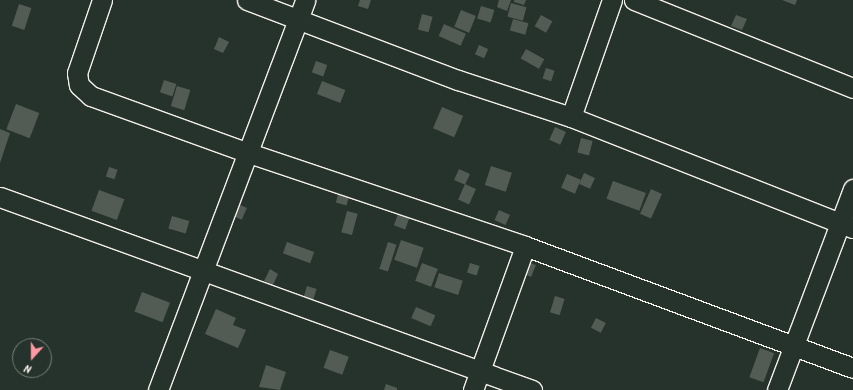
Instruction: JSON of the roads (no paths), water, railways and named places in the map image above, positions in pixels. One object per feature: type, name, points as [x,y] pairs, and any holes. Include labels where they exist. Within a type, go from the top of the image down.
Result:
[{"type":"street","points":[[102,0],[77,73],[79,85],[91,96],[246,152],[525,246],[853,368]]},
{"type":"street","points":[[247,0],[298,18],[458,80],[570,117],[847,225]]},
{"type":"street","points":[[158,390],[201,270],[305,0]]},
{"type":"street","points":[[570,117],[612,0]]},
{"type":"street","points":[[634,0],[853,88]]},
{"type":"street","points":[[777,390],[793,345],[847,225],[853,188]]},
{"type":"street","points":[[0,197],[532,390]]},
{"type":"street","points":[[473,390],[525,246]]}]
